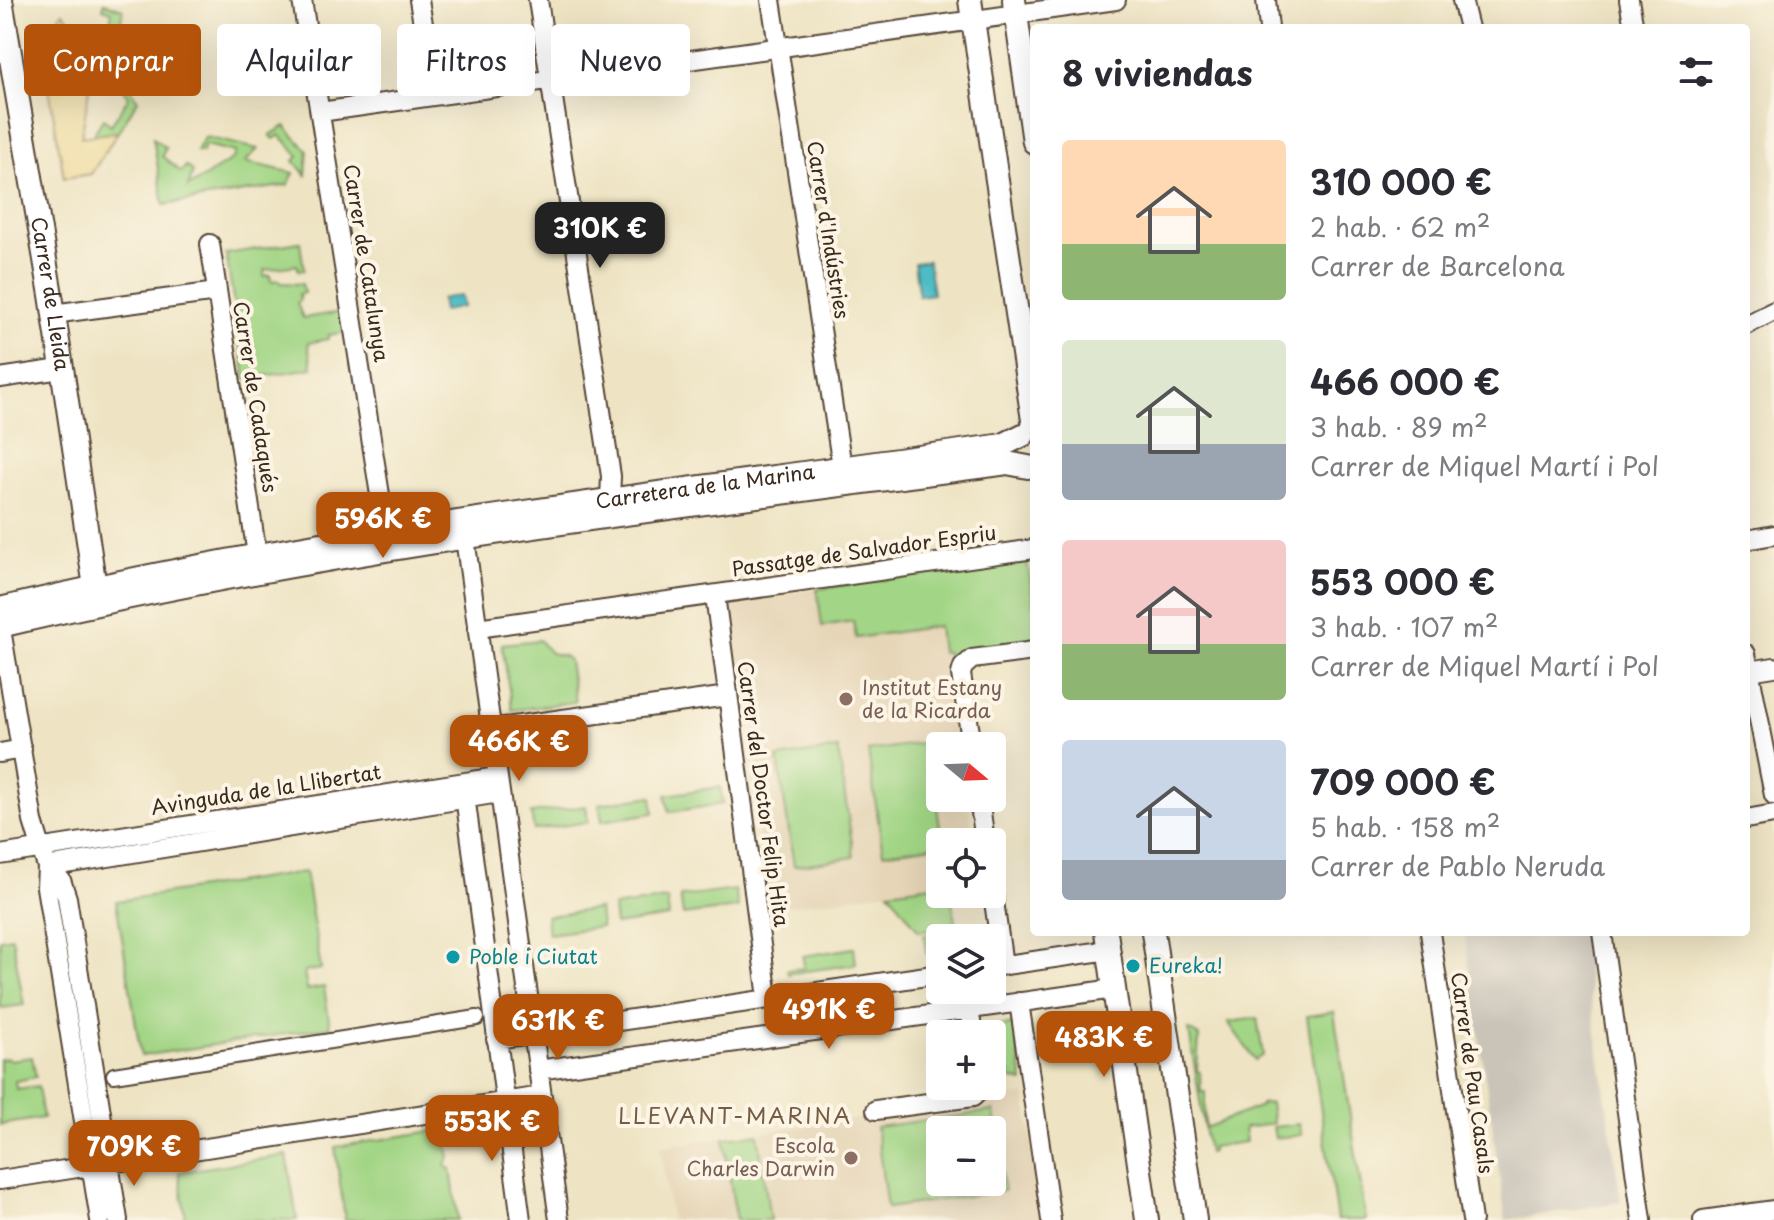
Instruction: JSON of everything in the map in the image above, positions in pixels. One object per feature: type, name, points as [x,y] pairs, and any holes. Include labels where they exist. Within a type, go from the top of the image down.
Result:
[{"type":"street","name":"Carrer de Lleida","points":[[1,0],[53,314],[95,598]]},
{"type":"street","name":"Carrer de Catalunya","points":[[302,0],[386,533]]},
{"type":"street","points":[[419,0],[423,24]]},
{"type":"street","points":[[538,0],[611,476],[607,507],[594,519]]},
{"type":"street","name":"Carrer d'Indústries","points":[[771,0],[842,467]]},
{"type":"street","points":[[535,80],[778,48],[971,10],[1116,0]]},
{"type":"street","points":[[1266,0],[1269,24]]},
{"type":"street","points":[[1462,0],[1468,24]]},
{"type":"street","points":[[1629,0],[1633,24]]},
{"type":"street","points":[[1015,7],[1030,114]]},
{"type":"street","points":[[971,10],[1030,424],[1022,451],[1030,467]]},
{"type":"street","points":[[320,112],[422,96]]},
{"type":"street","name":"Carrer de Cadaqués","points":[[210,244],[257,555]]},
{"type":"street","points":[[53,314],[217,292]]},
{"type":"street","points":[[1750,323],[1774,311]]},
{"type":"street","points":[[0,378],[61,369]]},
{"type":"street","name":"Carretera de la Marina","points":[[0,625],[257,555],[610,499],[998,445],[1030,424]]},
{"type":"street","name":"Carretera de la Marina","points":[[0,609],[95,598],[465,538],[793,490],[1007,463],[1030,470]]},
{"type":"street","points":[[386,533],[394,542],[410,547]]},
{"type":"street","points":[[1750,539],[1774,535]]},
{"type":"street","points":[[465,538],[559,1220]]},
{"type":"street","name":"Passatge de Salvador Espriu","points":[[477,628],[1030,550]]},
{"type":"street","name":"Carrer del Doctor Felip Hita","points":[[708,597],[728,696],[768,998]]},
{"type":"street","points":[[0,625],[33,821],[47,867],[47,895],[100,1164],[118,1220]]},
{"type":"street","points":[[970,732],[961,674],[963,667],[972,659],[1030,652]]},
{"type":"street","points":[[1750,661],[1774,667]]},
{"type":"street","points":[[1750,675],[1774,795]]},
{"type":"street","points":[[490,729],[728,696]]},
{"type":"street","points":[[0,753],[22,749]]},
{"type":"street","name":"Avinguda de la Llibertat","points":[[0,855],[498,785]]},
{"type":"street","points":[[464,790],[521,1220]]},
{"type":"street","name":"Avinguda de la Llibertat","points":[[47,867],[464,790]]},
{"type":"street","points":[[1750,818],[1774,814]]},
{"type":"street","points":[[1154,936],[1195,1220]]},
{"type":"street","name":"Carrer de Pau Casals","points":[[1431,936],[1472,1220]]},
{"type":"street","points":[[1603,936],[1642,1220]]},
{"type":"street","points":[[1006,964],[1108,941],[1147,1220]]},
{"type":"street","points":[[496,1039],[926,976]]},
{"type":"street","points":[[538,1070],[1114,989]]},
{"type":"street","points":[[1019,1002],[1051,1220]]},
{"type":"street","points":[[969,1009],[971,1020]]},
{"type":"street","points":[[114,1075],[477,1018]]},
{"type":"street","points":[[0,1180],[541,1096]]},
{"type":"street","points":[[876,1110],[951,1100]]},
{"type":"street","points":[[100,1164],[100,1220]]},
{"type":"street","points":[[1703,1220],[1774,1210]]},
{"type":"shaded area","name":"Institut Estany de la Ricarda","points":[[1027,559],[1030,609],[947,652],[958,732],[926,732],[926,812],[970,812],[972,828],[926,828],[926,886],[769,909],[725,602]]},
{"type":"shaded area","points":[[1465,936],[1582,936],[1621,1202],[1506,1220]]},
{"type":"shaded area","name":"Escola Charles Darwin","points":[[1025,1095],[1044,1220],[671,1220],[660,1147]]},
{"type":"green space","points":[[104,3],[123,9],[120,24],[110,24],[112,11],[103,8]]},
{"type":"green space","points":[[135,96],[138,100],[118,132],[93,135],[103,119],[111,125],[129,97]]},
{"type":"green space","points":[[285,126],[308,151],[306,175],[294,161],[299,156],[280,135],[274,139],[270,135]]},
{"type":"green space","points":[[205,137],[258,149],[245,162],[294,173],[288,185],[164,205],[153,138],[166,148],[162,156],[181,172],[186,166],[193,172],[188,187],[233,159],[235,152],[205,145],[202,152],[196,151]]},
{"type":"green space","points":[[300,242],[304,270],[299,271],[297,265],[264,270],[264,276],[270,275],[271,281],[302,284],[304,293],[299,294],[297,303],[303,318],[342,312],[345,332],[308,343],[312,368],[246,379],[226,254]]},
{"type":"green space","points":[[1027,559],[1030,646],[962,654],[954,659],[964,732],[958,732],[947,652],[941,652],[938,626],[856,638],[853,621],[822,626],[817,589]]},
{"type":"green space","points":[[539,640],[550,653],[569,660],[575,702],[512,710],[502,644]]},
{"type":"green space","points":[[926,742],[926,812],[938,812],[940,828],[926,828],[926,847],[883,853],[868,751]]},
{"type":"green space","points":[[838,749],[854,857],[794,866],[778,758]]},
{"type":"green space","points":[[720,787],[723,804],[669,812],[666,795]]},
{"type":"green space","points":[[652,796],[654,813],[602,821],[599,804]]},
{"type":"green space","points":[[586,806],[588,822],[534,830],[531,813]]},
{"type":"green space","points":[[305,872],[321,969],[304,972],[307,990],[324,987],[330,1027],[141,1056],[116,901]]},
{"type":"green space","points":[[926,886],[926,908],[953,908],[955,923],[926,924],[926,930],[919,931],[889,891]]},
{"type":"green space","points":[[735,890],[738,908],[683,915],[680,897]]},
{"type":"green space","points":[[667,899],[669,917],[615,925],[613,907]]},
{"type":"green space","points":[[599,909],[601,927],[548,934],[546,916]]},
{"type":"green space","points":[[12,937],[24,1005],[2,1008],[0,939]]},
{"type":"green space","points":[[854,948],[856,964],[788,974],[787,970],[804,968],[803,956]]},
{"type":"green space","points":[[1334,1012],[1366,1220],[1337,1220],[1307,1016]]},
{"type":"green space","points":[[1257,1018],[1263,1055],[1255,1060],[1228,1022]]},
{"type":"green space","points":[[1015,1024],[1023,1082],[1009,1078],[1010,1072],[1006,1070],[1006,1025]]},
{"type":"green space","points":[[1189,1030],[1199,1036],[1197,1071],[1200,1072],[1201,1092],[1205,1092],[1205,1128],[1270,1103],[1273,1124],[1244,1128],[1246,1142],[1211,1147],[1212,1152],[1208,1153]]},
{"type":"green space","points":[[32,1057],[36,1077],[15,1081],[16,1089],[38,1086],[43,1118],[0,1125],[0,1059]]},
{"type":"green space","points":[[994,1111],[995,1116],[957,1116]]},
{"type":"green space","points":[[926,1120],[926,1196],[970,1196],[887,1208],[876,1127]]},
{"type":"green space","points":[[1299,1124],[1302,1135],[1275,1138],[1273,1127]]},
{"type":"green space","points":[[445,1129],[450,1158],[445,1165],[451,1169],[458,1220],[345,1220],[335,1147]]},
{"type":"green space","points":[[758,1134],[770,1220],[736,1220],[724,1138]]},
{"type":"green space","points":[[287,1155],[297,1220],[186,1220],[179,1172]]},
{"type":"sand","points":[[63,12],[73,24],[53,24]]},
{"type":"sand","points":[[50,96],[88,96],[81,137],[118,132],[91,174],[64,178]]},
{"type":"water","points":[[928,261],[933,294],[919,296],[914,263]]},
{"type":"water","points":[[461,295],[463,307],[443,311],[441,299]]},
{"type":"place","name":"Institut Estany de la Ricarda","points":[[846,699]]},
{"type":"place","name":"Poble i Ciutat","points":[[453,957]]},
{"type":"place","name":"Eureka!","points":[[1133,966]]},
{"type":"place","name":"Escola Charles Darwin","points":[[851,1158]]},
{"type":"district","name":"LLEVANT-MARINA","points":[[735,1116]]}]
